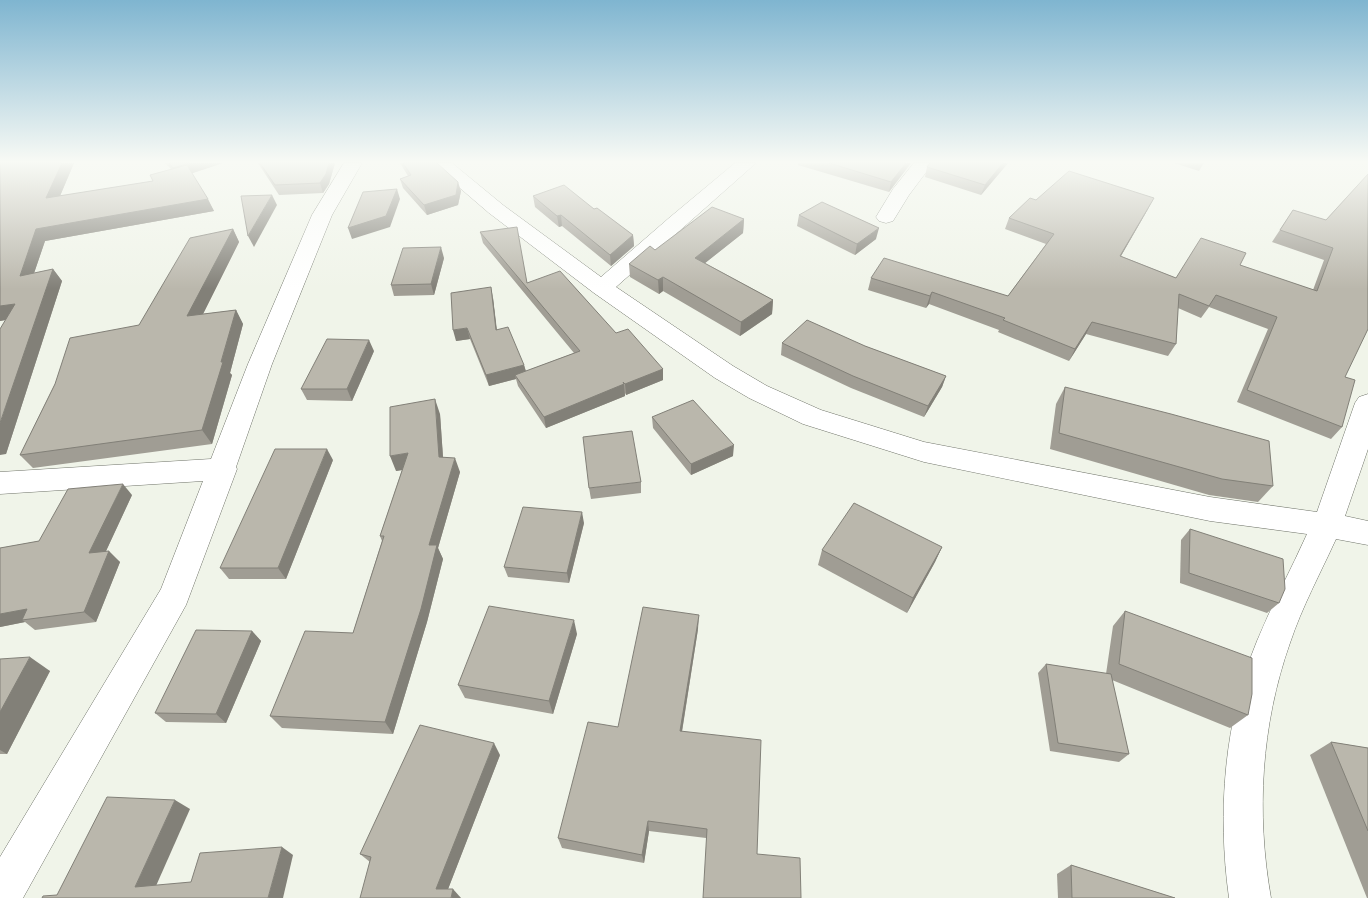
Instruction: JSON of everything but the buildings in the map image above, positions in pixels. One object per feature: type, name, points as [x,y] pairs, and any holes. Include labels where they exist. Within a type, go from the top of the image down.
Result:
[{"type":"street","points":[[0,898],[175,595],[223,469],[260,364],[322,215],[328,205]]},
{"type":"street","points":[[491,205],[602,288],[724,372],[758,392],[812,417],[874,438],[924,452],[1192,506],[1327,525],[1368,533]]},
{"type":"street","points":[[602,288],[697,205]]},
{"type":"street","points":[[886,217],[893,205]]},
{"type":"street","points":[[1250,898],[1247,882],[1242,798],[1252,720],[1267,659],[1327,525],[1347,473],[1368,403]]},
{"type":"street","points":[[0,483],[223,469]]}]
